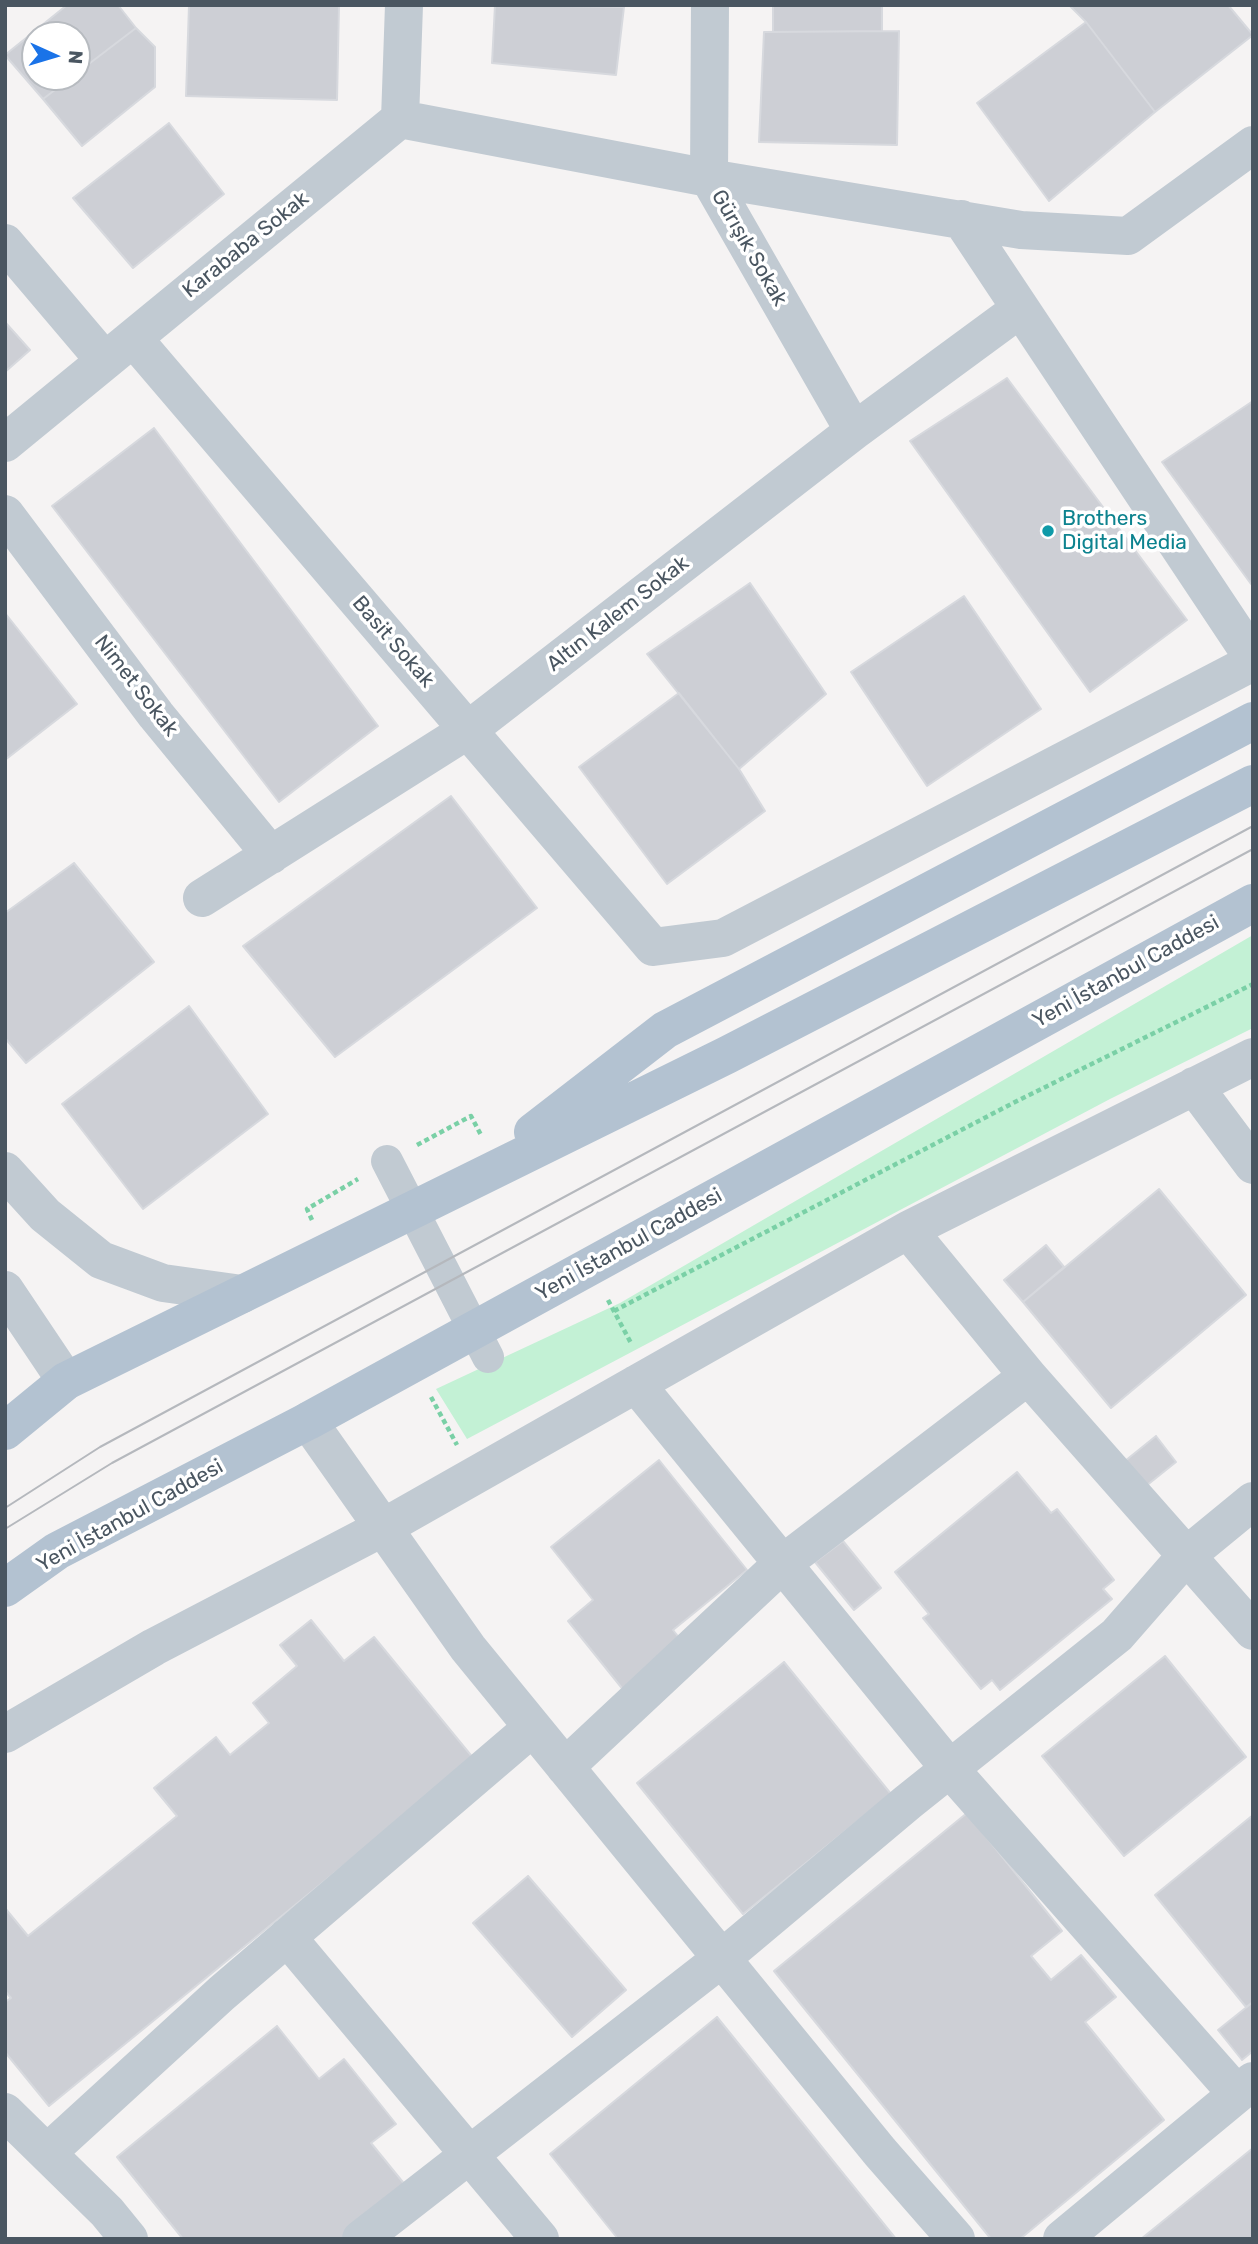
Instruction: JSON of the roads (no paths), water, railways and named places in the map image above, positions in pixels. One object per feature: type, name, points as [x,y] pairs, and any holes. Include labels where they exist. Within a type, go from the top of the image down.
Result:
[{"type":"main road","points":[[470,1182],[665,1030],[1253,721]]},
{"type":"main road","points":[[5,1431],[66,1381],[727,1055],[1253,784]]},
{"type":"main road","name":"Yeni İstanbul Caddesi","points":[[5,1588],[57,1551],[308,1421],[1253,903]]},
{"type":"street","points":[[404,5],[400,119],[709,178],[1021,230],[1128,236],[1253,145]]},
{"type":"street","name":"Gürışık Sokak","points":[[710,5],[709,178],[854,431]]},
{"type":"street","name":"Karababa Sokak","points":[[5,443],[400,119]]},
{"type":"street","points":[[961,219],[1253,660]]},
{"type":"street","name":"Basit Sokak","points":[[5,243],[119,349],[468,730],[653,947],[723,938],[1253,660]]},
{"type":"street","name":"Altın Kalem Sokak","points":[[202,898],[468,730],[854,431],[1020,309]]},
{"type":"street","name":"Nimet Sokak","points":[[5,514],[156,715],[271,855]]},
{"type":"street","points":[[5,1734],[154,1647],[384,1527],[908,1230],[1253,1057]]},
{"type":"street","points":[[1194,1086],[1253,1166]]},
{"type":"street","points":[[387,1161],[488,1357]]},
{"type":"street","points":[[5,1171],[45,1215],[101,1259],[163,1283],[242,1294]]},
{"type":"street","points":[[908,1230],[1028,1376],[1253,1631]]},
{"type":"street","points":[[5,1290],[66,1381]]},
{"type":"street","points":[[565,1767],[782,1563],[1028,1376]]},
{"type":"street","points":[[643,1381],[782,1563],[950,1769],[1245,2087],[1062,2239]]},
{"type":"street","points":[[308,1421],[468,1648],[880,2152],[956,2239]]},
{"type":"street","points":[[361,2239],[721,1959],[1117,1635],[1186,1556],[1253,1501]]},
{"type":"street","points":[[47,2153],[287,1937],[532,1728]]},
{"type":"street","points":[[287,1937],[540,2239]]},
{"type":"street","points":[[5,2112],[107,2212],[129,2239]]},
{"type":"tram line","points":[[5,1508],[100,1447],[1253,826]]},
{"type":"tram line","points":[[5,1529],[112,1463],[1253,849]]},
{"type":"place","name":"Brothers Digital Media","points":[[1048,531]]}]
